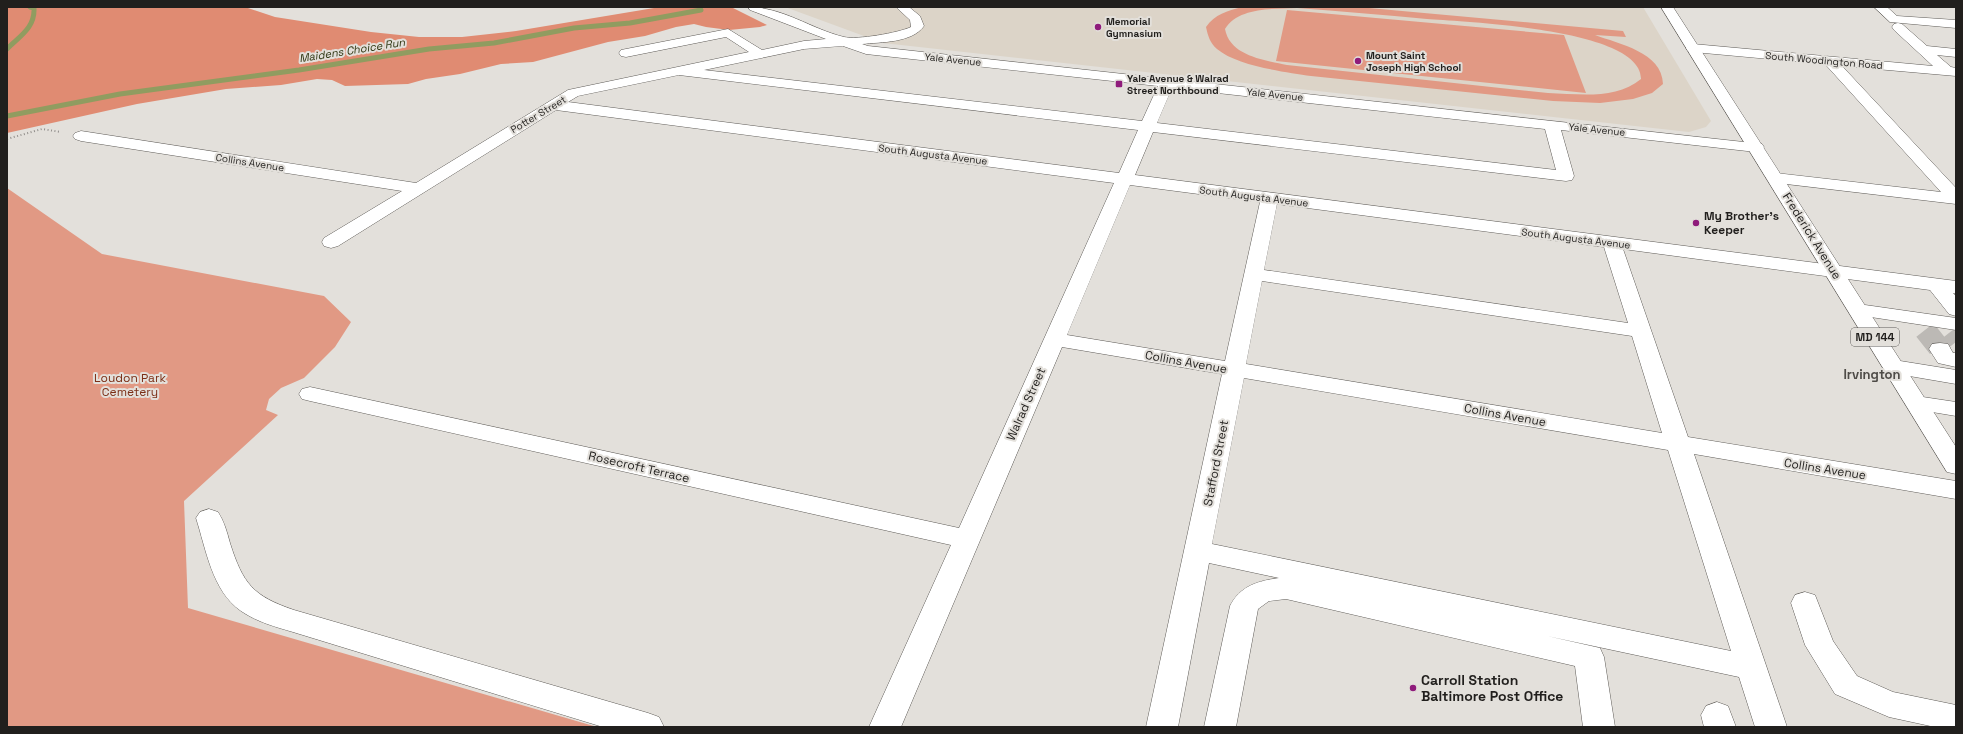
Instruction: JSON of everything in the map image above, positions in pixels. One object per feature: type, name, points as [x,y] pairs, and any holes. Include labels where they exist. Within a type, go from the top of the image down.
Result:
[{"type":"street","name":"Yale Avenue","points":[[754,7],[866,50],[1756,147]]},
{"type":"street","name":"Potter Street","points":[[330,242],[573,93],[804,45],[886,38],[906,34],[915,30],[918,26],[916,19],[902,7]]},
{"type":"street","name":"Frederick Avenue","points":[[1667,7],[1956,466]]},
{"type":"street","points":[[1880,7],[1924,50],[1951,72]]},
{"type":"street","points":[[1896,23],[1956,24]]},
{"type":"street","points":[[626,53],[728,33],[760,54]]},
{"type":"street","name":"South Woodington Road","points":[[1693,48],[1951,72]]},
{"type":"street","points":[[1924,50],[1956,53]]},
{"type":"street","points":[[1830,61],[1956,198]]},
{"type":"street","points":[[679,71],[1566,176],[1551,124]]},
{"type":"street","name":"Walrad Street","points":[[885,727],[1167,82]]},
{"type":"street","name":"South Augusta Avenue","points":[[553,105],[1947,286]]},
{"type":"street","name":"Collins Avenue","points":[[82,136],[418,188]]},
{"type":"street","points":[[1775,178],[1956,198]]},
{"type":"street","name":"Stafford Street","points":[[1162,727],[1269,198]]},
{"type":"street","points":[[1612,243],[1771,727]]},
{"type":"street","points":[[1254,274],[1641,331]]},
{"type":"street","points":[[1858,310],[1942,331],[1947,286]]},
{"type":"street","name":"Collins Avenue","points":[[1054,340],[1956,490]]},
{"type":"street","points":[[1894,367],[1956,377]]},
{"type":"street","name":"Rosecroft Terrace","points":[[310,394],[967,539]]},
{"type":"street","points":[[1916,402],[1956,409]]},
{"type":"street","points":[[209,518],[228,575],[240,595],[259,609],[293,621],[648,727]]},
{"type":"street","points":[[1198,551],[1751,667]]},
{"type":"street","points":[[1220,727],[1244,606],[1252,596],[1266,590],[1286,588],[1589,657],[1599,727]]},
{"type":"street","points":[[1805,603],[1820,645],[1846,686],[1889,704],[1956,718]]},
{"type":"path","points":[[7,139],[42,129],[82,136]]},
{"type":"shaded area","points":[[7,7],[245,7],[275,17],[371,32],[419,37],[462,37],[516,31],[660,7],[731,7],[767,25],[729,30],[694,24],[676,27],[645,36],[608,42],[533,62],[501,64],[408,84],[345,86],[332,80],[317,79],[281,85],[226,89],[137,104],[7,133]]},
{"type":"shaded area","name":"Mount Saint Joseph High School","points":[[785,7],[1643,7],[1711,121],[1706,127],[1689,132],[883,43]]},
{"type":"green space","points":[[1242,7],[1358,7],[1623,31],[1626,37],[1595,35],[1627,46],[1647,57],[1655,64],[1661,73],[1663,84],[1652,93],[1633,99],[1600,103],[1553,101],[1311,76],[1275,70],[1236,60],[1217,49],[1211,42],[1206,27],[1213,19],[1226,12]],"holes":[[[1297,8],[1476,22],[1548,31],[1583,38],[1613,49],[1634,62],[1641,79],[1631,86],[1609,93],[1584,95],[1548,93],[1287,65],[1259,59],[1249,55],[1241,51],[1228,38],[1225,29],[1231,22],[1247,13],[1268,9]]]},
{"type":"green space","points":[[1287,10],[1564,35],[1586,93],[1276,61]]},
{"type":"green space","name":"Loudon Park Cemetery","points":[[7,188],[102,254],[324,296],[351,322],[335,347],[304,378],[281,388],[269,399],[266,410],[278,415],[184,501],[188,608],[597,727],[7,727]]},
{"type":"waterway","points":[[7,49],[22,36],[32,21],[34,8],[30,7]]},
{"type":"waterway","name":"Maidens Choice Run","points":[[7,116],[120,94],[299,70],[429,49],[494,43],[574,28],[630,23],[701,10]]},
{"type":"tunnel","points":[[1925,330],[1940,349]]},
{"type":"tunnel","points":[[1949,333],[1956,342]]},
{"type":"place","name":"Memorial Gymnasium","points":[[1098,27]]},
{"type":"place","name":"Mount Saint Joseph High School","points":[[1358,61]]},
{"type":"place","name":"Yale Avenue & Walrad Street Northbound","points":[[1119,84]]},
{"type":"place","name":"My Brother's Keeper","points":[[1696,223]]},
{"type":"place","name":"Carroll Station Baltimore Post Office","points":[[1413,688]]},
{"type":"district","name":"Irvington","points":[[1872,374]]}]
